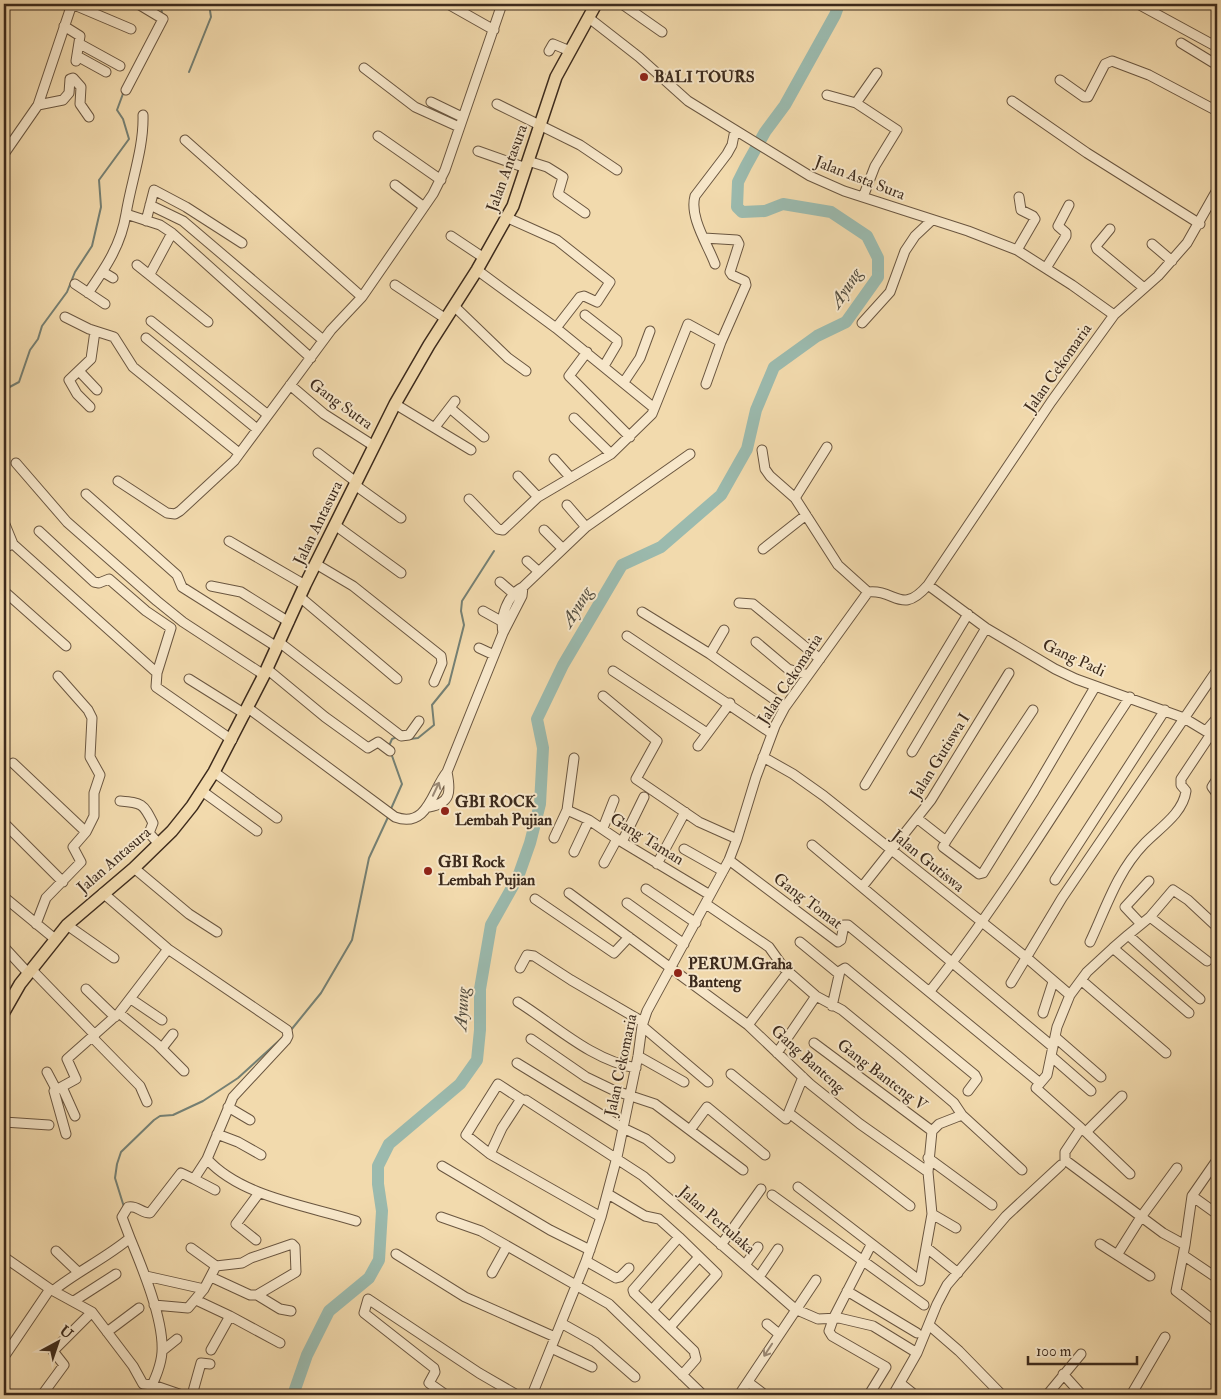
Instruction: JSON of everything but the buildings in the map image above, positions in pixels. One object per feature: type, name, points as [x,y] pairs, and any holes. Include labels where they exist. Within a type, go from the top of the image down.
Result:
[{"type":"main road","name":"Jalan Antasura","points":[[4,1012],[30,971],[67,925],[134,868],[172,831],[214,772],[266,672],[305,585],[395,404],[508,218],[556,77],[591,9]]},
{"type":"street","points":[[4,154],[38,105],[72,4],[131,29]]},
{"type":"street","points":[[126,90],[163,19],[138,4]]},
{"type":"street","points":[[448,4],[494,30]]},
{"type":"street","points":[[118,481],[167,513],[175,514],[211,484],[239,453],[323,340],[362,297],[441,180],[502,4]]},
{"type":"street","points":[[622,4],[662,32]]},
{"type":"street","points":[[1138,4],[1217,47]]},
{"type":"street","name":"Jalan Asta Sura","points":[[591,9],[639,57],[688,101],[745,137],[824,182],[863,197],[968,231],[1017,250],[1114,315]]},
{"type":"street","points":[[64,26],[79,34],[80,44],[76,59],[106,72]]},
{"type":"street","points":[[1181,43],[1217,65]]},
{"type":"street","points":[[80,44],[120,66]]},
{"type":"street","points":[[549,51],[553,44],[570,51]]},
{"type":"street","points":[[1060,80],[1084,97],[1088,97],[1105,64],[1112,61],[1149,75],[1217,111]]},
{"type":"street","points":[[364,68],[415,107],[459,127]]},
{"type":"street","points":[[856,104],[877,72]]},
{"type":"street","points":[[38,105],[64,100],[69,93],[70,79],[73,78],[81,87],[80,104],[89,117]]},
{"type":"street","points":[[827,95],[856,104],[897,130],[872,173],[863,197]]},
{"type":"street","points":[[1012,101],[1087,153],[1200,224]]},
{"type":"street","points":[[430,102],[462,118]]},
{"type":"street","points":[[497,104],[540,123],[580,145],[617,170]]},
{"type":"street","points":[[88,293],[103,272],[121,239],[131,183],[143,134],[143,115]]},
{"type":"street","points":[[716,264],[704,238],[693,201],[732,145],[735,130]]},
{"type":"street","points":[[378,136],[441,180]]},
{"type":"street","points":[[185,140],[362,297]]},
{"type":"street","points":[[478,151],[546,167],[563,177],[558,194],[585,213]]},
{"type":"street","points":[[395,185],[424,207]]},
{"type":"street","points":[[146,221],[154,190],[179,202],[242,243]]},
{"type":"street","name":"Jalan Cekomaria","points":[[532,1395],[590,1250],[608,1194],[636,1068],[643,1024],[670,967],[696,923],[738,840],[771,733],[785,707],[868,592],[911,600],[919,595],[928,585],[1051,402],[1114,315],[1172,261],[1187,244],[1200,224],[1217,190]]},
{"type":"street","points":[[1017,250],[1035,219],[1021,210],[1018,197]]},
{"type":"street","points":[[150,205],[183,221],[323,340]]},
{"type":"street","points":[[1046,268],[1066,236],[1066,233],[1058,226],[1069,206]]},
{"type":"street","points":[[126,214],[160,225],[172,233],[311,358]]},
{"type":"street","points":[[508,218],[557,240],[610,282],[597,302],[584,296],[580,297],[556,328]]},
{"type":"street","points":[[862,323],[890,292],[905,251],[915,236],[932,220]]},
{"type":"street","points":[[1110,230],[1096,246],[1097,250],[1144,288]]},
{"type":"street","points":[[150,274],[172,233]]},
{"type":"street","points":[[451,236],[484,258]]},
{"type":"street","points":[[704,238],[737,240],[738,244],[730,272],[746,282],[706,384]]},
{"type":"street","points":[[1152,244],[1172,261]]},
{"type":"street","points":[[137,265],[208,322]]},
{"type":"street","points":[[477,270],[587,352],[654,408]]},
{"type":"street","points":[[103,272],[113,278]]},
{"type":"street","points":[[75,284],[105,304]]},
{"type":"street","points":[[395,285],[446,319]]},
{"type":"street","points":[[454,306],[508,358],[526,371]]},
{"type":"street","points":[[585,316],[617,340],[617,344],[604,366]]},
{"type":"street","points":[[65,317],[95,332],[114,337],[133,367],[239,453]]},
{"type":"street","points":[[151,321],[268,415]]},
{"type":"street","points":[[469,499],[501,530],[538,497],[611,454],[652,414],[688,324],[722,342]]},
{"type":"street","points":[[624,382],[640,358],[650,331]]},
{"type":"street","points":[[90,406],[77,394],[70,383],[70,378],[91,359],[95,332]]},
{"type":"street","points":[[146,338],[257,429]]},
{"type":"street","points":[[587,352],[570,376],[630,437]]},
{"type":"street","points":[[79,371],[97,390]]},
{"type":"street","name":"Gang Sutra","points":[[290,385],[331,419],[374,446]]},
{"type":"street","points":[[395,404],[471,450]]},
{"type":"street","points":[[435,427],[452,404],[484,437]]},
{"type":"street","points":[[574,418],[611,454]]},
{"type":"street","points":[[795,498],[827,447]]},
{"type":"street","points":[[762,450],[765,469],[795,498],[838,565],[868,592]]},
{"type":"street","points":[[318,453],[355,484],[401,518]]},
{"type":"street","points":[[502,633],[501,621],[514,594],[562,548],[586,527],[690,454]]},
{"type":"street","points":[[554,459],[570,477]]},
{"type":"street","points":[[16,463],[67,522],[183,622],[266,672],[368,748],[378,742],[390,752]]},
{"type":"street","points":[[518,476],[538,497]]},
{"type":"street","points":[[86,494],[177,575],[182,587],[278,644],[401,736],[409,735],[419,721]]},
{"type":"street","points":[[567,505],[586,527]]},
{"type":"street","points":[[764,548],[806,515]]},
{"type":"street","points":[[4,522],[13,544],[157,673]]},
{"type":"street","points":[[335,525],[401,573]]},
{"type":"street","points":[[544,530],[562,548]]},
{"type":"street","points":[[39,531],[94,582],[99,583],[109,579],[146,611],[171,628],[157,673],[157,687],[232,740]]},
{"type":"street","points":[[229,541],[305,585]]},
{"type":"street","points":[[4,548],[13,544]]},
{"type":"street","points":[[527,561],[538,571]]},
{"type":"street","points":[[316,564],[360,592],[441,656],[442,663],[434,682]]},
{"type":"street","points":[[500,582],[514,594]]},
{"type":"street","name":"Gang Padi","points":[[928,585],[986,628],[1076,679],[1166,710],[1184,718],[1212,735]]},
{"type":"street","points":[[211,586],[241,592],[289,622]]},
{"type":"street","points":[[189,679],[246,711],[395,817],[412,819],[429,807],[440,781],[447,772],[502,633],[522,596],[523,587]]},
{"type":"street","points":[[4,591],[66,646]]},
{"type":"street","points":[[300,597],[396,679]]},
{"type":"street","points":[[740,603],[753,604],[820,659]]},
{"type":"street","points":[[483,611],[501,621]]},
{"type":"street","points":[[642,612],[710,654],[785,707]]},
{"type":"street","points":[[865,785],[968,614]]},
{"type":"street","points":[[912,752],[986,628]]},
{"type":"street","points":[[710,654],[724,630]]},
{"type":"street","points":[[627,636],[730,703],[771,733]]},
{"type":"street","points":[[756,642],[788,669],[807,675]]},
{"type":"street","points":[[480,648],[494,655]]},
{"type":"street","points":[[1011,983],[1062,898],[1217,670]]},
{"type":"street","points":[[613,671],[707,733]]},
{"type":"street","name":"Jalan Gutiswa I","points":[[862,888],[903,834],[918,819],[1009,673]]},
{"type":"street","points":[[36,924],[40,918],[41,906],[53,888],[63,882],[81,862],[73,847],[86,832],[94,816],[94,793],[100,775],[90,757],[92,718],[88,710],[58,676]]},
{"type":"street","points":[[1032,710],[943,847],[979,874],[983,873],[1034,791],[1095,687]]},
{"type":"street","points":[[603,696],[657,741],[636,779],[705,825],[738,840]]},
{"type":"street","points":[[1040,1083],[930,991],[982,923],[1037,842],[1130,697]]},
{"type":"street","points":[[698,746],[730,703]]},
{"type":"street","points":[[1055,880],[1166,710]]},
{"type":"street","points":[[1090,942],[1122,870],[1144,844],[1165,826],[1185,797],[1186,791],[1181,784],[1181,779],[1212,735],[1217,718]]},
{"type":"street","name":"Jalan Gutiswa","points":[[763,757],[804,781],[1027,958],[1070,996]]},
{"type":"street","points":[[554,838],[567,810],[574,758]]},
{"type":"street","points":[[13,763],[86,832]]},
{"type":"street","points":[[214,772],[277,818]]},
{"type":"street","points":[[1217,780],[1212,787],[1217,794]]},
{"type":"street","points":[[202,791],[257,831]]},
{"type":"street","points":[[604,862],[619,841],[644,797]]},
{"type":"street","points":[[603,828],[614,800]]},
{"type":"street","points":[[120,801],[139,802],[145,807],[153,823],[149,833],[159,844]]},
{"type":"street","name":"Gang Taman","points":[[567,810],[603,828],[619,841],[710,895]]},
{"type":"street","points":[[657,864],[685,812]]},
{"type":"street","points":[[918,819],[946,840]]},
{"type":"street","points":[[574,852],[589,820]]},
{"type":"street","points":[[4,823],[63,882]]},
{"type":"street","points":[[812,845],[952,964],[1101,1077]]},
{"type":"street","points":[[684,849],[723,871]]},
{"type":"street","name":"Gang Tomat","points":[[729,860],[838,942],[841,940],[844,927],[848,924],[930,991]]},
{"type":"street","points":[[134,868],[189,914],[217,932]]},
{"type":"street","points":[[1141,924],[1125,907],[1149,880]]},
{"type":"street","points":[[646,889],[696,923]]},
{"type":"street","points":[[1130,1174],[1036,1088],[1047,1075],[1054,1042],[1070,996],[1081,980],[1113,948],[1150,917],[1173,890],[1188,900],[1217,927]]},
{"type":"street","points":[[103,893],[168,948],[287,1030],[288,1036],[286,1040],[238,1090],[228,1107],[207,1159],[194,1178]]},
{"type":"street","name":"Gang Banteng","points":[[568,893],[748,1025],[803,1077],[860,1124],[928,1172]]},
{"type":"street","points":[[4,897],[55,939]]},
{"type":"street","points":[[535,900],[614,953],[629,937]]},
{"type":"street","points":[[627,903],[684,944]]},
{"type":"street","points":[[706,904],[765,943],[788,972],[816,996],[842,1010],[954,1103],[962,1115],[1022,1170]]},
{"type":"street","points":[[1150,917],[1208,961]]},
{"type":"street","points":[[67,925],[114,958]]},
{"type":"street","points":[[1128,935],[1200,999]]},
{"type":"street","points":[[800,942],[839,974]]},
{"type":"street","points":[[4,947],[30,971],[140,1086],[147,1102]]},
{"type":"street","points":[[66,1134],[54,1093],[59,1088],[76,1079],[67,1059],[117,1015],[168,948]]},
{"type":"street","points":[[1113,948],[1189,1013]]},
{"type":"street","points":[[520,968],[527,956],[534,956],[643,1024],[708,1082]]},
{"type":"street","points":[[832,1006],[839,974],[842,968],[845,968],[975,1075],[977,1079],[968,1091]]},
{"type":"street","points":[[748,1025],[788,972]]},
{"type":"street","points":[[1081,980],[1166,1053]]},
{"type":"street","points":[[1043,1013],[1053,982]]},
{"type":"street","points":[[86,989],[117,1015],[162,1048],[184,1071]]},
{"type":"street","points":[[778,1053],[816,996]]},
{"type":"street","points":[[131,999],[162,1020]]},
{"type":"street","points":[[518,1002],[598,1055],[613,1062],[636,1068]]},
{"type":"street","points":[[162,1048],[173,1034]]},
{"type":"street","points":[[532,1039],[586,1077],[612,1090],[655,1104],[743,1170]]},
{"type":"street","name":"Gang Banteng V","points":[[814,1043],[932,1131]]},
{"type":"street","points":[[638,1056],[684,1082]]},
{"type":"street","points":[[1052,1057],[1091,1091]]},
{"type":"street","points":[[517,1063],[623,1128],[646,1139],[670,1158]]},
{"type":"street","points":[[47,1072],[59,1088],[75,1116]]},
{"type":"street","points":[[731,1074],[781,1117],[786,1119],[803,1077]]},
{"type":"street","points":[[490,1154],[502,1128],[521,1099],[498,1084],[466,1134],[490,1154],[601,1217]]},
{"type":"street","points":[[1122,1096],[1084,1130],[1065,1152],[1065,1160],[1104,1186],[1141,1217],[1185,1245]]},
{"type":"street","name":"Jalan Pertulaka","points":[[526,1100],[617,1157],[666,1195],[795,1310],[818,1319],[834,1318],[873,1326],[917,1353]]},
{"type":"street","points":[[228,1107],[250,1120]]},
{"type":"street","points":[[690,1130],[706,1108],[709,1108],[765,1155]]},
{"type":"street","points":[[789,1114],[910,1206]]},
{"type":"street","points":[[798,1187],[919,1281],[922,1278],[932,1214],[928,1158],[932,1131],[936,1125],[962,1115]]},
{"type":"street","points":[[4,1122],[49,1125]]},
{"type":"street","points":[[217,1134],[238,1142],[261,1155]]},
{"type":"street","points":[[928,1158],[992,1205]]},
{"type":"street","points":[[207,1159],[220,1171],[259,1193],[356,1222]]},
{"type":"street","points":[[1217,1160],[1214,1172],[1192,1196],[1176,1291],[1217,1323]]},
{"type":"street","points":[[893,1395],[917,1353],[942,1292],[1006,1216],[1061,1165]]},
{"type":"street","points":[[442,1166],[550,1230],[590,1250]]},
{"type":"street","points":[[1117,1255],[1141,1217],[1177,1168]]},
{"type":"street","points":[[147,1395],[162,1351],[154,1305],[146,1276],[122,1217],[128,1207],[135,1207],[145,1213],[150,1212],[181,1173],[215,1190]]},
{"type":"street","points":[[721,1245],[761,1190]]},
{"type":"street","points":[[256,1240],[236,1224],[259,1193]]},
{"type":"street","points":[[608,1194],[645,1216],[656,1217],[716,1274],[670,1327]]},
{"type":"street","points":[[772,1195],[924,1305]]},
{"type":"street","points":[[1192,1196],[1217,1214]]},
{"type":"street","points":[[932,1214],[956,1228]]},
{"type":"street","points":[[441,1217],[464,1224],[507,1246],[609,1304],[703,1395]]},
{"type":"street","points":[[679,1237],[633,1288],[634,1293],[670,1327],[696,1356],[682,1376]]},
{"type":"street","points":[[4,1357],[52,1289],[77,1271],[109,1256],[130,1238]]},
{"type":"street","points":[[191,1248],[216,1266],[242,1264],[251,1258],[293,1244],[296,1272],[257,1295],[250,1295],[211,1277]]},
{"type":"street","points":[[1100,1244],[1150,1276]]},
{"type":"street","points":[[870,1393],[886,1367],[832,1336],[829,1328],[871,1245]]},
{"type":"street","points":[[492,1273],[507,1246]]},
{"type":"street","points":[[745,1265],[758,1247]]},
{"type":"street","points":[[927,1248],[958,1273]]},
{"type":"street","points":[[759,1277],[778,1249]]},
{"type":"street","points":[[56,1251],[77,1271]]},
{"type":"street","points":[[396,1254],[465,1297],[555,1337]]},
{"type":"street","points":[[1183,1255],[1217,1278]]},
{"type":"street","points":[[4,1257],[52,1289],[92,1312],[133,1366],[140,1381],[146,1386],[152,1384],[182,1395]]},
{"type":"street","points":[[652,1310],[699,1257]]},
{"type":"street","points":[[586,1260],[616,1278],[620,1277],[629,1268]]},
{"type":"street","points":[[154,1305],[186,1309],[196,1300],[216,1266]]},
{"type":"street","points":[[74,1301],[116,1274]]},
{"type":"street","points":[[146,1276],[204,1288]]},
{"type":"street","points":[[739,1395],[816,1280]]},
{"type":"street","points":[[847,1291],[918,1333]]},
{"type":"street","points":[[257,1295],[280,1309],[292,1311]]},
{"type":"street","points":[[446,1395],[429,1383],[435,1370],[434,1368],[364,1313],[368,1299],[479,1373],[517,1395]]},
{"type":"street","points":[[196,1300],[280,1343]]},
{"type":"street","points":[[107,1332],[139,1308]]},
{"type":"street","points":[[42,1395],[64,1365],[53,1351],[92,1312]]},
{"type":"street","points":[[211,1350],[230,1316]]},
{"type":"street","points":[[561,1323],[595,1342],[634,1377]]},
{"type":"street","points":[[767,1324],[779,1334]]},
{"type":"street","points":[[929,1325],[959,1351],[1002,1395]]},
{"type":"street","points":[[1131,1395],[1165,1337]]},
{"type":"street","points":[[162,1351],[177,1339]]},
{"type":"street","points":[[551,1348],[592,1367]]},
{"type":"street","points":[[1047,1395],[1081,1354]]},
{"type":"street","points":[[192,1395],[201,1364],[210,1364]]},
{"type":"street","points":[[1063,1374],[1082,1395]]},
{"type":"street","points":[[748,1382],[765,1395]]},
{"type":"street","points":[[900,1383],[915,1395]]},
{"type":"waterway","points":[[161,4],[162,14]]},
{"type":"waterway","points":[[189,72],[211,17],[209,4]]},
{"type":"waterway","name":"Ayung","points":[[293,1395],[307,1355],[329,1311],[369,1278],[379,1260],[382,1211],[378,1184],[378,1166],[389,1144],[460,1084],[477,1060],[480,1030],[480,989],[491,925],[518,877],[530,843],[540,804],[543,748],[537,719],[563,665],[622,565],[661,547],[721,495],[747,449],[756,410],[774,367],[817,336],[846,322],[878,277],[878,258],[867,236],[831,212],[783,204],[765,211],[742,212],[737,207],[738,182],[746,166],[765,132],[785,105],[835,15],[839,4]]},
{"type":"waterway","points":[[4,390],[19,382],[30,350],[38,339],[42,326],[67,292],[75,272],[92,246],[101,207],[99,180],[129,139],[123,119],[117,110],[124,91]]},
{"type":"waterway","points":[[410,739],[418,738],[434,725],[432,705],[449,684],[464,625],[461,611],[462,601],[494,551]]},
{"type":"waterway","points":[[389,746],[392,739],[397,737]]},
{"type":"waterway","points":[[390,811],[402,784],[391,753]]},
{"type":"waterway","points":[[291,1030],[321,993],[352,940],[369,858],[389,815]]},
{"type":"waterway","points":[[124,1207],[115,1178],[121,1152],[160,1116],[173,1115],[203,1101],[238,1078],[282,1038]]},
{"type":"place","name":"BALI TOURS","points":[[644,77]]},
{"type":"place","name":"GBI ROCK Lembah Pujian","points":[[445,811]]},
{"type":"place","name":"GBI Rock Lembah Pujian","points":[[428,871]]},
{"type":"place","name":"PERUM.Graha Banteng","points":[[678,973]]}]
